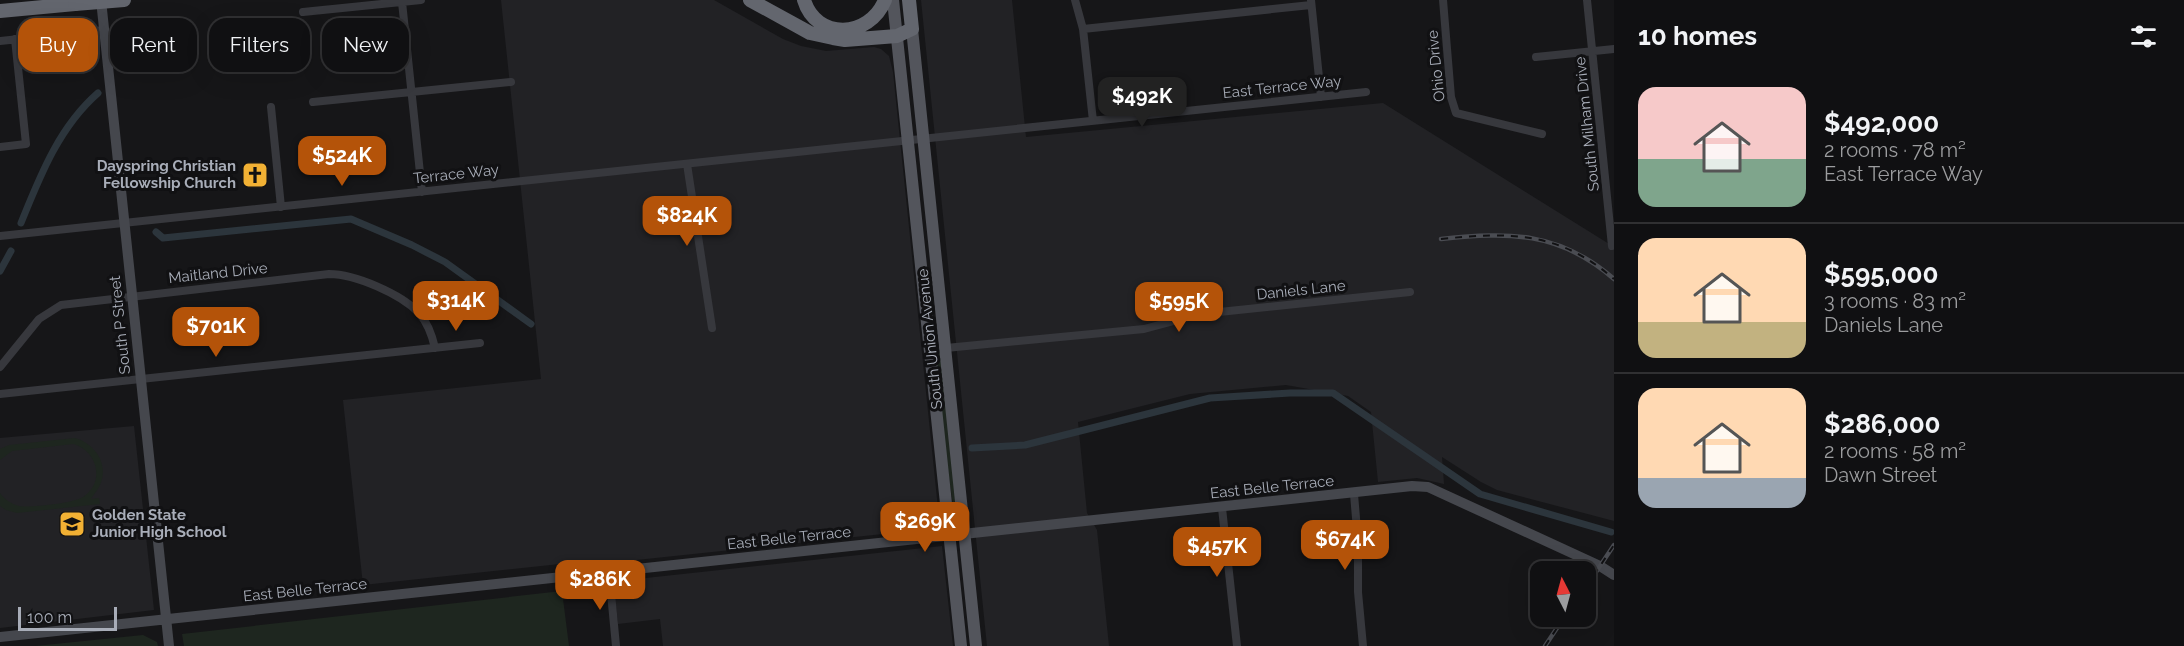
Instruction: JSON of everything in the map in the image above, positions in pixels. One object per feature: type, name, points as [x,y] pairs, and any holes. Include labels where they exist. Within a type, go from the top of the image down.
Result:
[{"type":"highway","points":[[0,10],[124,0]]},
{"type":"highway","points":[[750,0],[798,28],[820,36],[845,40],[897,36],[912,29],[910,2]]},
{"type":"highway","points":[[804,0],[816,18],[826,25],[841,30],[857,28],[872,20],[885,0]]},
{"type":"main road","name":"South Union Avenue","points":[[893,0],[897,36],[916,139],[946,348],[976,646]]},
{"type":"main road","name":"South Union Avenue","points":[[912,29],[922,272],[961,646]]},
{"type":"main road","points":[[922,272],[931,289],[937,340],[946,348]]},
{"type":"street","name":"South P Street","points":[[101,0],[169,646]]},
{"type":"street","points":[[303,12],[421,0]]},
{"type":"street","points":[[1075,0],[1083,29],[1093,121]]},
{"type":"street","name":"Ohio Drive","points":[[1443,0],[1451,97],[1456,113],[1542,134]]},
{"type":"street","name":"South Milham Drive","points":[[1587,0],[1612,246]]},
{"type":"street","points":[[402,2],[422,192]]},
{"type":"street","points":[[1083,29],[1311,3],[1321,97]]},
{"type":"street","points":[[0,41],[105,30]]},
{"type":"street","points":[[0,147],[26,144],[15,39]]},
{"type":"street","points":[[1536,57],[1614,49]]},
{"type":"street","points":[[313,102],[511,81]]},
{"type":"street","name":"East Terrace Way","points":[[916,139],[1366,92]]},
{"type":"street","points":[[271,106],[281,207]]},
{"type":"street","name":"Terrace Way","points":[[0,236],[916,139]]},
{"type":"street","points":[[687,164],[712,328]]},
{"type":"street","name":"Maitland Drive","points":[[0,368],[34,324],[52,309],[70,302],[329,274],[360,279],[412,307],[426,322],[435,348]]},
{"type":"street","name":"Daniels Lane","points":[[946,348],[1144,329],[1200,314],[1410,292]]},
{"type":"street","points":[[0,394],[480,343]]},
{"type":"street","name":"East Belle Terrace","points":[[0,637],[1412,486],[1428,488],[1600,566],[1614,576]]},
{"type":"street","points":[[1354,494],[1358,542],[1358,592],[1364,646]]},
{"type":"street","points":[[1222,508],[1237,646]]},
{"type":"street","points":[[609,572],[616,646]]},
{"type":"shaded area","points":[[501,0],[714,0],[783,39],[801,46],[826,51],[874,47],[881,49],[889,56],[893,72],[940,528],[561,568],[560,564],[363,585],[343,400],[541,379]]},
{"type":"shaded area","points":[[921,0],[1012,0],[1026,137],[1383,103],[1614,247],[1614,521],[1497,490],[1442,457],[1444,484],[1417,478],[1378,482],[1371,412],[1348,396],[1286,385],[1190,394],[1078,422],[1087,513],[1097,530],[1109,646],[987,646]]},
{"type":"shaded area","points":[[934,333],[936,346],[941,352],[958,526],[956,526],[944,443]]},
{"type":"shaded area","name":"Golden State Junior High School","points":[[134,426],[154,610],[0,628],[0,438]]},
{"type":"shaded area","points":[[75,438],[89,445],[102,464],[102,479],[91,499],[99,498],[100,504],[17,513],[0,506],[0,493],[13,504],[32,506],[71,501],[83,497],[90,491],[95,483],[96,467],[88,453],[73,444],[12,451],[0,460],[0,449],[9,445]]},
{"type":"shaded area","points":[[942,546],[953,646],[663,646],[660,619],[618,624],[614,586],[618,581]]},
{"type":"shaded area","points":[[562,591],[569,646],[184,646],[182,634]]},
{"type":"shaded area","points":[[143,635],[157,642],[158,646],[35,646]]},
{"type":"waterway","points":[[21,223],[52,153],[72,121],[98,93]]},
{"type":"waterway","points":[[156,232],[163,238],[351,219],[445,262],[531,324]]},
{"type":"waterway","points":[[0,271],[11,251]]},
{"type":"waterway","points":[[972,448],[1025,445],[1210,398],[1333,393],[1480,494],[1611,532]]},
{"type":"railway","points":[[1441,239],[1489,236],[1532,238],[1553,243],[1573,252],[1594,263],[1614,279]]},
{"type":"railway","points":[[1596,572],[1614,545]]},
{"type":"railway","points":[[1545,646],[1558,627]]},
{"type":"place","name":"Dayspring Christian Fellowship Church","points":[[255,175]]},
{"type":"place","name":"Golden State Junior High School","points":[[72,524]]}]
